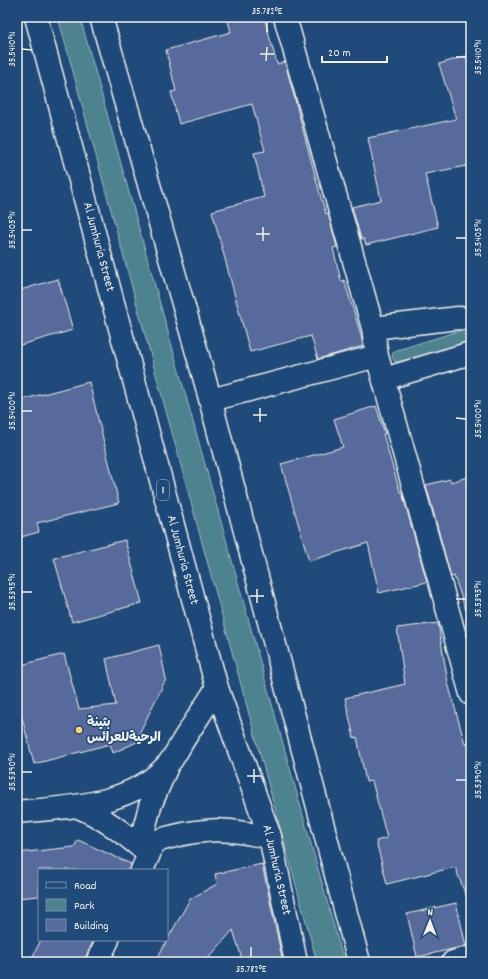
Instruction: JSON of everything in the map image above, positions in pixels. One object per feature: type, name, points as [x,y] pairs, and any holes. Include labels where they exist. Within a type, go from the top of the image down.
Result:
[{"type":"main road","name":"Al Jumhuria Street","points":[[36,17],[217,688],[270,837],[296,962]]},
{"type":"main road","points":[[101,17],[210,400],[359,962]]},
{"type":"main road","points":[[285,17],[373,328],[377,356],[471,694]]},
{"type":"main road","points":[[373,328],[458,318],[471,319]]},
{"type":"main road","points":[[384,379],[471,353]]},
{"type":"main road","points":[[210,400],[377,356]]},
{"type":"main road","points":[[146,862],[144,829],[150,806],[169,762],[217,688]]},
{"type":"main road","points":[[17,812],[76,806],[116,797],[139,788],[155,776],[169,762]]},
{"type":"main road","points":[[76,806],[104,820],[146,862]]},
{"type":"main road","points":[[146,862],[153,842],[205,830],[270,837]]},
{"type":"main road","points":[[97,962],[108,941]]},
{"type":"main road","points":[[453,962],[471,957]]},
{"type":"green space","points":[[58,17],[80,17],[344,962],[317,962]]},
{"type":"green space","points":[[462,330],[467,331],[470,335],[470,339],[466,343],[398,362],[394,361],[392,357],[393,353],[397,350]]},
{"type":"building","points":[[227,17],[264,17],[277,64],[285,62],[320,194],[326,214],[328,213],[337,247],[333,248],[341,281],[344,280],[363,346],[318,359],[311,336],[250,352],[212,211],[264,197],[254,153],[265,151],[252,104],[179,124],[171,92],[176,91],[166,50],[231,32]]},
{"type":"building","points":[[466,56],[471,71],[471,165],[425,174],[438,227],[366,245],[364,239],[361,239],[352,207],[381,200],[368,138],[456,119],[439,64]]},
{"type":"building","points":[[58,279],[73,330],[17,346],[17,291]]},
{"type":"building","points":[[89,382],[119,503],[37,523],[39,532],[17,538],[17,401]]},
{"type":"building","points":[[376,406],[427,582],[379,593],[368,543],[309,561],[281,464],[343,447],[334,419]]},
{"type":"building","points":[[471,476],[471,618],[469,619],[454,576],[451,577],[426,485],[450,479],[451,482]]},
{"type":"building","points":[[125,540],[142,603],[72,622],[54,558]]},
{"type":"building","points":[[438,623],[448,683],[465,744],[468,743],[471,752],[470,906],[455,867],[387,884],[376,841],[387,838],[372,781],[366,782],[357,737],[354,738],[345,698],[405,684],[397,628]]},
{"type":"building","points":[[159,645],[166,679],[139,734],[139,741],[113,753],[110,744],[34,764],[17,699],[17,666],[64,654],[79,709],[116,705],[106,659]]},
{"type":"building","points":[[78,840],[131,864],[130,869],[38,869],[38,896],[17,898],[17,853],[74,847]]},
{"type":"building","points":[[262,864],[283,962],[243,962],[233,930],[205,962],[155,962],[190,899],[217,884],[215,874]]},
{"type":"building","points":[[456,903],[466,946],[417,957],[407,914]]},
{"type":"building","points":[[40,941],[94,941],[86,956],[85,962],[30,962]]},
{"type":"place","name":"بثينة الرحيةللعرائس","points":[[79,730]]}]
